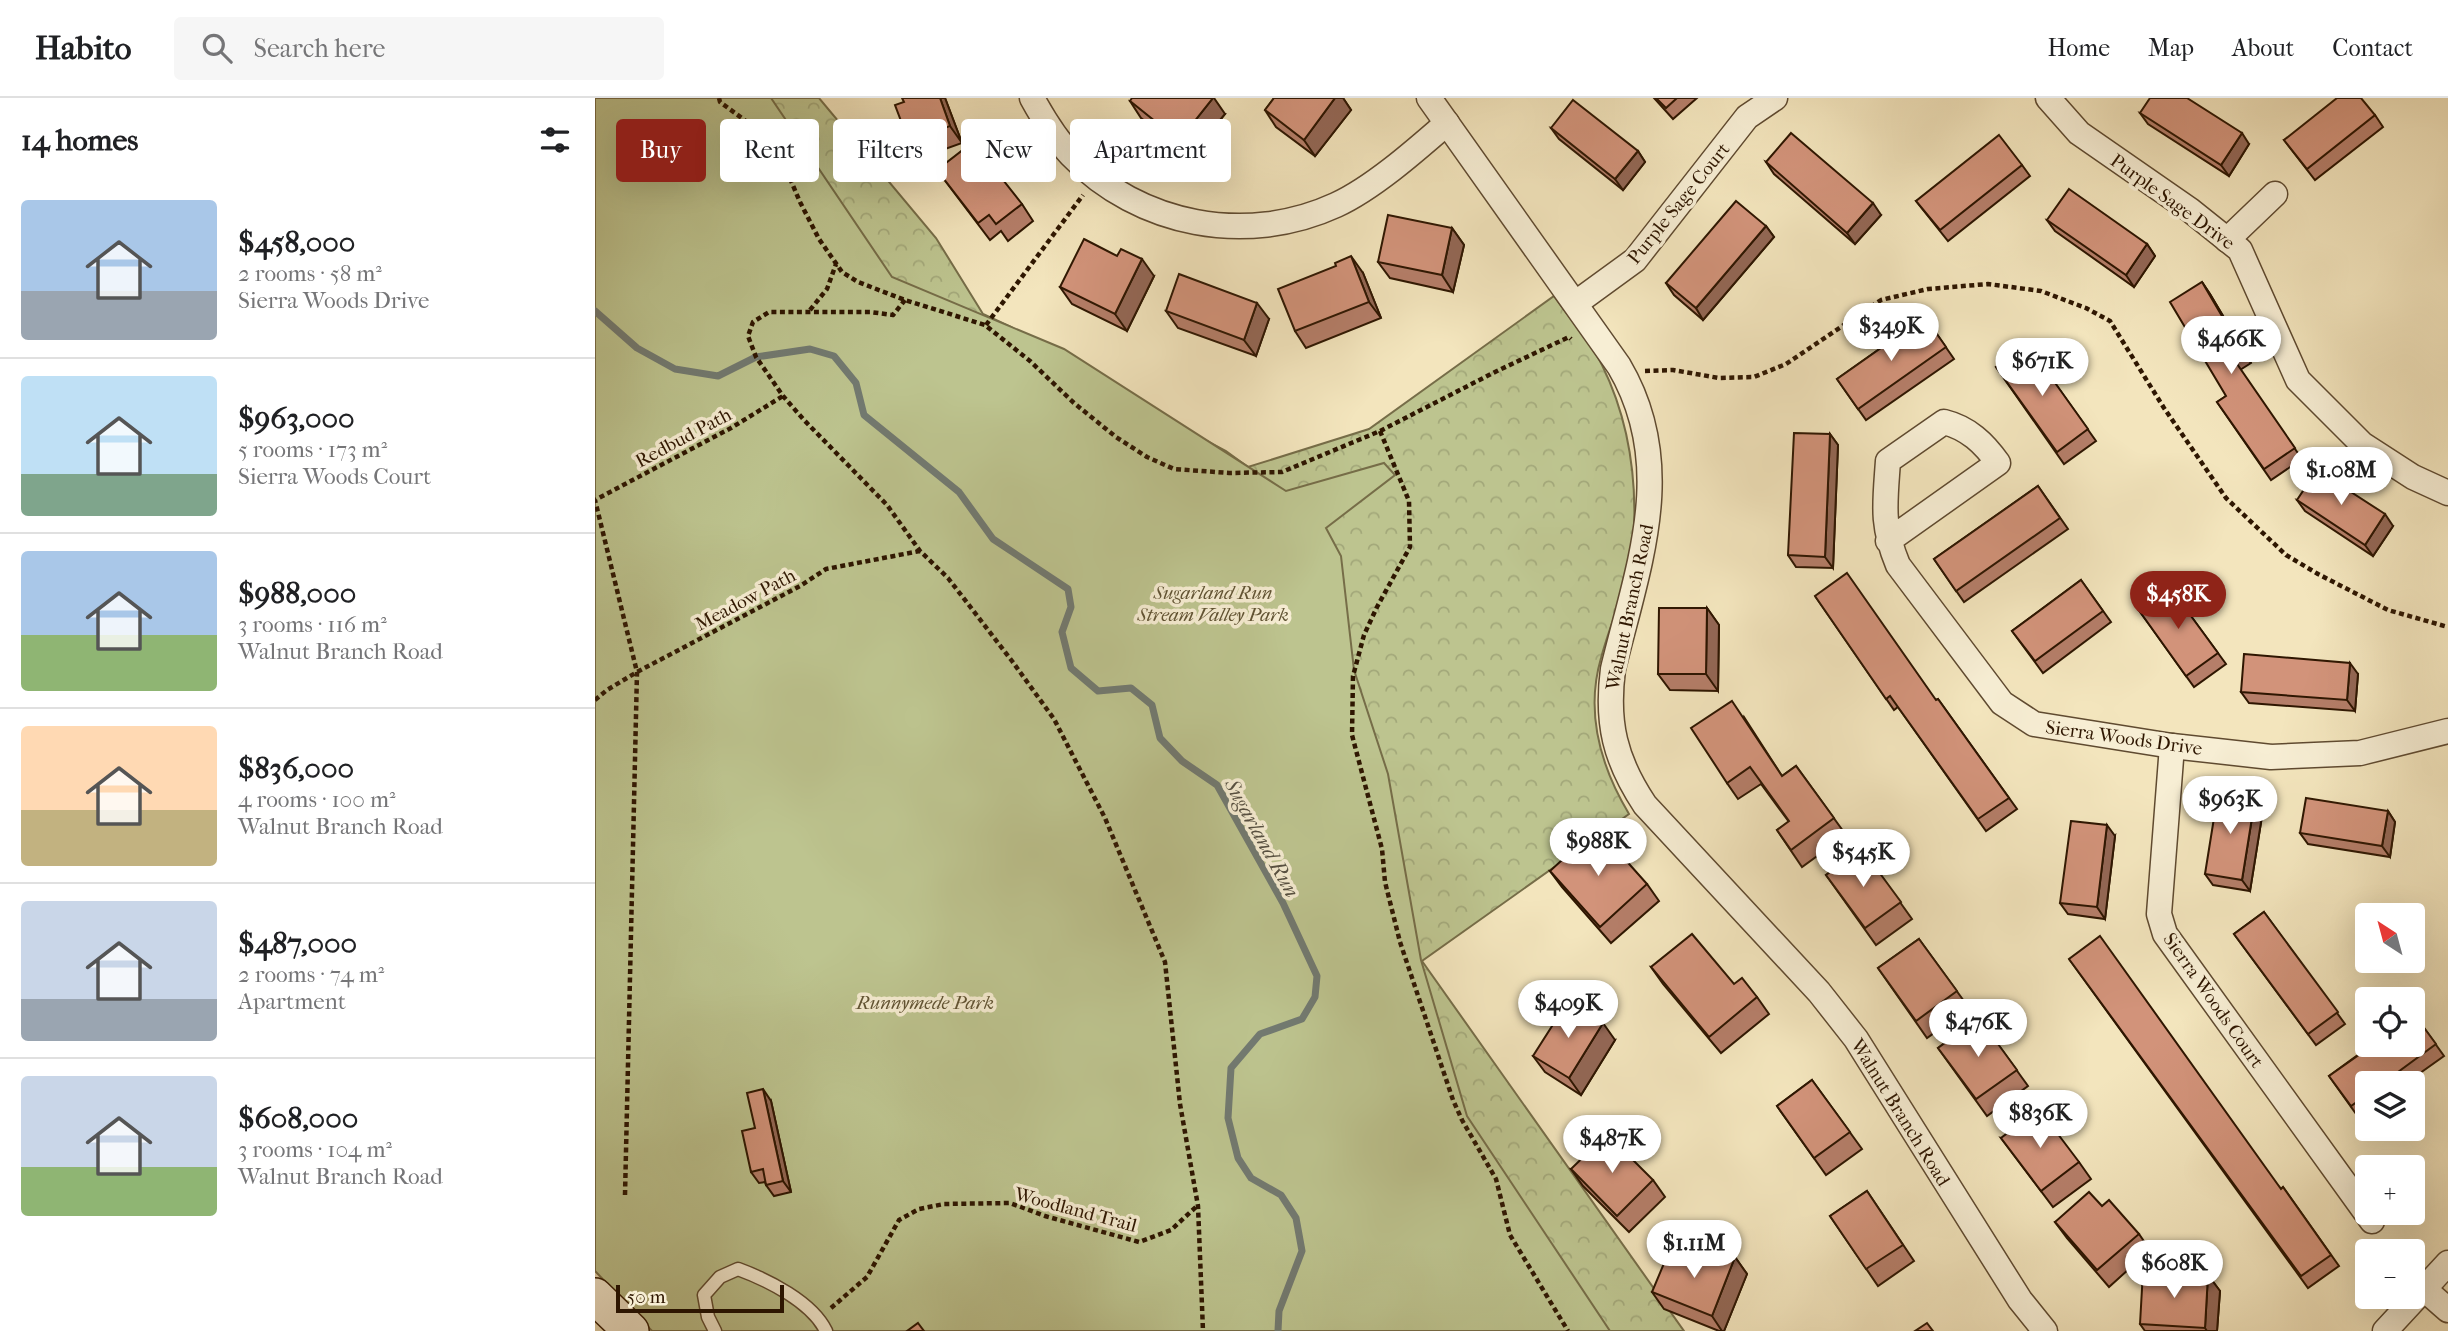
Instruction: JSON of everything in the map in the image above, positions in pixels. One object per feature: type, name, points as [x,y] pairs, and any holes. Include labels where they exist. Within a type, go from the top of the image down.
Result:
[{"type":"main road","points":[[595,1296],[631,1331]]},
{"type":"street","points":[[1032,98],[1049,128],[1070,154]]},
{"type":"street","name":"Walnut Branch Road","points":[[1429,98],[1576,303],[1627,380],[1640,410],[1649,446],[1651,485],[1648,526],[1613,669],[1610,693],[1615,743],[1629,780],[1645,805],[1819,992],[1856,1039],[2020,1300],[2045,1331]]},
{"type":"street","name":"Purple Sage Court","points":[[1576,303],[1635,260],[1748,117],[1775,98]]},
{"type":"street","name":"Purple Sage Drive","points":[[2048,98],[2079,133],[2190,211],[2240,250],[2298,380],[2362,444],[2413,477],[2448,493]]},
{"type":"street","points":[[1103,182],[1129,200],[1162,214],[1197,223],[1234,227],[1272,224],[1305,217],[1358,192],[1447,123]]},
{"type":"street","points":[[2227,240],[2275,194]]},
{"type":"street","name":"Sierra Woods Drive","points":[[1888,541],[1998,463],[1986,446],[1959,426],[1944,422],[1888,461],[1884,519],[1888,541],[1898,565],[2002,703],[2034,724],[2172,746],[2271,757],[2360,753],[2448,731]]},
{"type":"street","name":"Sierra Woods Court","points":[[2172,746],[2159,914],[2165,934],[2355,1197]]},
{"type":"street","points":[[2425,1288],[2448,1263]]},
{"type":"street","points":[[2425,1290],[2448,1310]]},
{"type":"street","points":[[2385,1331],[2405,1309]]},
{"type":"lane","points":[[715,1331],[708,1317],[704,1295],[720,1277],[738,1269],[763,1278],[820,1318],[826,1331]]},
{"type":"path","points":[[719,98],[720,102],[778,148],[800,202],[819,239],[842,272],[858,282],[905,300],[985,325],[1116,437],[1147,457],[1174,469],[1229,473],[1282,472],[1380,431],[1569,337]]},
{"type":"path","points":[[985,325],[1092,182]]},
{"type":"path","points":[[810,310],[827,289],[836,264]]},
{"type":"path","points":[[1645,371],[1673,370],[1719,379],[1754,377],[1786,364],[1881,300],[1928,289],[1989,284],[2041,292],[2086,308],[2110,321],[2164,408],[2226,498],[2286,555],[2388,610],[2448,627]]},
{"type":"path","points":[[905,300],[893,315],[810,310],[769,312],[753,322],[748,336],[756,357],[783,396],[887,505],[920,551],[948,578],[1013,661],[1053,719],[1105,818],[1165,962],[1180,1104],[1198,1206],[1203,1331]]},
{"type":"path","name":"Redbud Path","points":[[595,500],[731,428],[783,396]]},
{"type":"path","points":[[1380,431],[1409,501],[1410,547],[1364,635],[1353,676],[1352,735],[1382,849],[1385,882],[1400,942],[1453,1100],[1496,1179],[1510,1235],[1568,1331]]},
{"type":"path","points":[[595,500],[637,672],[625,1195]]},
{"type":"path","name":"Meadow Path","points":[[595,700],[637,672],[800,586],[826,569],[920,551]]},
{"type":"path","name":"Woodland Trail","points":[[820,1318],[867,1277],[899,1220],[919,1209],[944,1204],[1010,1203],[1045,1216],[1139,1242],[1171,1230],[1198,1206]]},
{"type":"green space","name":"Runnymede Park","points":[[595,98],[771,98],[785,119],[720,119],[720,182],[819,182],[819,169],[892,277],[1064,349],[1286,491],[1384,463],[1395,475],[1326,528],[1341,556],[1354,670],[1388,774],[1421,960],[1467,1116],[1610,1331],[652,1331],[595,1271]]},
{"type":"green space","name":"Sugarland Run Stream Valley Park","points":[[711,98],[819,98],[837,119],[833,119],[833,182],[889,182],[936,238],[983,314],[1011,327],[1143,407],[1226,451],[1248,467],[1369,429],[1554,296],[1602,365],[1619,408],[1630,453],[1634,499],[1633,546],[1624,588],[1601,658],[1595,699],[1595,719],[1604,758],[1629,814],[1422,961],[1684,1331],[1546,1331],[768,182],[819,182],[819,119],[725,119]]},
{"type":"building","points":[[902,98],[940,98],[950,126],[947,127],[947,119],[900,119],[895,105],[904,102]]},
{"type":"building","points":[[1132,98],[1213,98],[1196,119],[1152,119],[1130,101]]},
{"type":"building","points":[[1274,98],[1335,98],[1304,140],[1265,110]]},
{"type":"building","points":[[1656,98],[1677,98],[1666,108]]},
{"type":"building","points":[[2150,98],[2187,98],[2242,133],[2221,165],[2140,113]]},
{"type":"building","points":[[2337,98],[2361,98],[2375,115],[2307,169],[2284,140]]},
{"type":"building","points":[[1573,100],[1638,151],[1615,179],[1551,128]]},
{"type":"building","points":[[1791,133],[1873,203],[1847,233],[1766,162]]},
{"type":"building","points":[[1999,135],[2022,165],[1940,230],[1916,201]]},
{"type":"building","points":[[961,151],[961,182],[1005,182],[1022,204],[996,224],[989,215],[978,223],[946,182],[947,162]]},
{"type":"building","points":[[2069,189],[2147,244],[2126,275],[2047,220]]},
{"type":"building","points":[[1736,201],[1766,226],[1696,308],[1666,283]]},
{"type":"building","points":[[1388,215],[1452,228],[1442,275],[1378,262]]},
{"type":"building","points":[[1084,239],[1117,256],[1121,249],[1142,259],[1115,314],[1060,287]]},
{"type":"building","points":[[1351,256],[1369,302],[1295,331],[1278,289],[1336,266],[1335,263]]},
{"type":"building","points":[[1179,274],[1257,303],[1244,340],[1166,311]]},
{"type":"building","points":[[2202,282],[2243,352],[2233,358],[2295,448],[2264,469],[2217,402],[2226,396],[2170,302]]},
{"type":"building","points":[[1925,317],[1946,347],[1858,409],[1837,379]]},
{"type":"building","points":[[2028,345],[2088,429],[2057,452],[1996,367]]},
{"type":"building","points":[[1794,433],[1830,434],[1825,557],[1788,555]]},
{"type":"building","points":[[2317,470],[2385,514],[2365,545],[2297,500]]},
{"type":"building","points":[[2038,486],[2060,518],[1956,591],[1934,559]]},
{"type":"building","points":[[1847,573],[2009,798],[1978,819],[1890,696],[1886,699],[1815,596]]},
{"type":"building","points":[[2081,580],[2103,611],[2035,661],[2012,631]]},
{"type":"building","points":[[2169,586],[2218,653],[2186,676],[2138,609]]},
{"type":"building","points":[[1659,608],[1707,608],[1706,674],[1658,674]]},
{"type":"building","points":[[2244,654],[2350,663],[2347,700],[2241,692]]},
{"type":"building","points":[[1732,701],[1782,776],[1796,766],[1834,818],[1791,850],[1777,830],[1789,821],[1750,767],[1727,783],[1691,728]]},
{"type":"building","points":[[2218,793],[2255,799],[2242,880],[2205,874]]},
{"type":"building","points":[[2306,798],[2388,811],[2382,846],[2300,833]]},
{"type":"building","points":[[2071,821],[2107,825],[2097,907],[2060,903]]},
{"type":"building","points":[[1597,828],[1647,884],[1600,927],[1550,871]]},
{"type":"building","points":[[1862,849],[1901,902],[1865,928],[1826,875]]},
{"type":"building","points":[[2264,912],[2338,1012],[2308,1034],[2234,934]]},
{"type":"building","points":[[1692,934],[1734,984],[1742,978],[1757,997],[1709,1037],[1651,967]]},
{"type":"building","points":[[2100,936],[2331,1255],[2301,1276],[2069,959]]},
{"type":"building","points":[[1919,939],[1957,991],[1916,1021],[1878,968]]},
{"type":"building","points":[[1568,1001],[1603,1023],[1569,1078],[1533,1056]]},
{"type":"building","points":[[1979,1018],[2017,1070],[1976,1099],[1938,1048]]},
{"type":"building","points":[[2425,1029],[2436,1044],[2425,1052]]},
{"type":"building","points":[[2356,1057],[2418,1057],[2399,1071],[2355,1071],[2355,1103],[2351,1106],[2329,1076]]},
{"type":"building","points":[[1812,1080],[1850,1132],[1814,1158],[1777,1106]]},
{"type":"building","points":[[763,1089],[783,1181],[766,1185],[763,1169],[751,1172],[742,1131],[755,1128],[747,1093]]},
{"type":"building","points":[[2039,1109],[2079,1162],[2041,1191],[2001,1138]]},
{"type":"building","points":[[1607,1134],[1653,1180],[1617,1216],[1571,1169]]},
{"type":"building","points":[[1867,1191],[1903,1245],[1866,1269],[1830,1216]]},
{"type":"building","points":[[2089,1192],[2102,1206],[2109,1200],[2139,1234],[2097,1270],[2055,1222]]},
{"type":"building","points":[[1714,1248],[1735,1257],[1712,1316],[1652,1292],[1670,1249],[1707,1264]]},
{"type":"building","points":[[2143,1271],[2208,1275],[2205,1328],[2140,1324]]},
{"type":"building","points":[[918,1323],[924,1331],[907,1331]]},
{"type":"building","points":[[1927,1323],[1933,1331],[1915,1331]]},
{"type":"waterway","name":"Sugarland Run","points":[[595,311],[637,348],[675,369],[718,376],[756,357],[810,349],[834,356],[856,383],[864,415],[959,492],[993,539],[1068,589],[1071,607],[1062,632],[1071,668],[1098,691],[1131,688],[1152,705],[1160,738],[1182,761],[1217,785],[1283,903],[1317,976],[1315,997],[1302,1019],[1260,1034],[1231,1068],[1228,1118],[1238,1158],[1251,1178],[1281,1195],[1296,1218],[1302,1251],[1279,1311],[1278,1331]]}]
